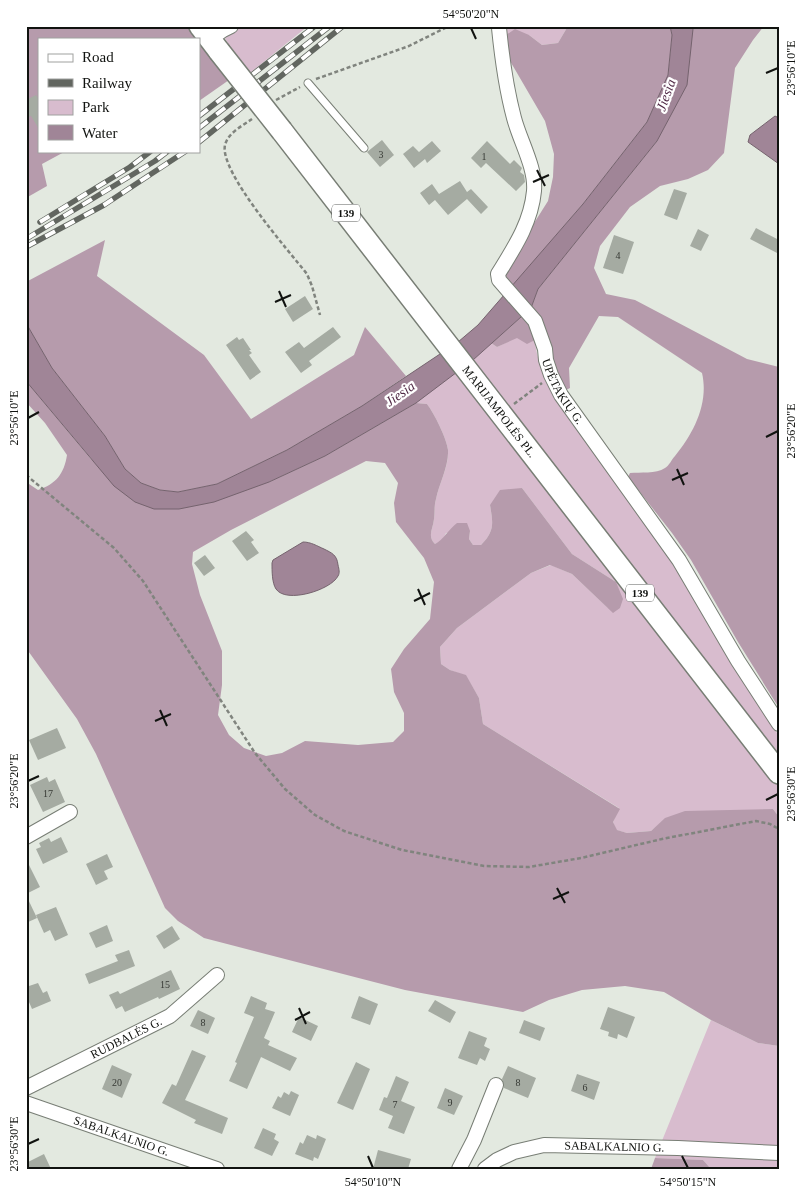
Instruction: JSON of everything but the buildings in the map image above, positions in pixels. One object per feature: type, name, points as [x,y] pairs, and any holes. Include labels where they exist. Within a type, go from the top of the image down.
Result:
[{"type":"main road","name":"MARIJAMPOLĖS PL.","points":[[210,39],[410,297],[506,410],[779,773]]},
{"type":"street","points":[[210,39],[231,26]]},
{"type":"street","name":"UPĖTAKIŲ G.","points":[[499,28],[508,97],[514,121],[530,164],[534,189],[530,215],[498,274],[499,280],[535,321],[545,349],[551,375],[561,395],[679,560],[738,660],[779,724]]},
{"type":"street","points":[[26,837],[70,812]]},
{"type":"street","name":"RUDBALĖS G.","points":[[26,1088],[170,1016],[217,975]]},
{"type":"street","points":[[459,1169],[474,1140],[496,1085]]},
{"type":"street","name":"SABALKALNIO G.","points":[[26,1103],[187,1164],[217,1169]]},
{"type":"street","name":"SABALKALNIO G.","points":[[485,1169],[497,1160],[514,1152],[544,1145],[678,1148],[779,1153]]},
{"type":"lane","points":[[308,83],[364,148]]},
{"type":"path","points":[[272,103],[308,83],[409,46],[449,26]]},
{"type":"path","points":[[253,118],[228,137],[224,155],[229,167],[257,211],[307,274],[320,315]]},
{"type":"path","points":[[506,410],[547,379]]},
{"type":"path","points":[[26,474],[114,548],[143,581],[255,753],[285,789],[315,815],[344,831],[402,850],[448,859],[484,866],[529,867],[581,858],[662,839],[756,821],[770,824],[779,829]]},
{"type":"green space","points":[[219,26],[308,26],[250,73],[228,44]]},
{"type":"green space","points":[[493,26],[568,26],[558,43],[542,45],[529,35],[506,35]]},
{"type":"green space","points":[[517,337],[535,340],[539,360],[553,391],[673,562],[742,680],[779,736],[779,757],[473,360],[491,343],[497,347]]},
{"type":"green space","points":[[455,372],[779,787],[779,817],[773,809],[666,818],[651,831],[627,833],[616,830],[613,822],[619,808],[483,724],[479,698],[466,676],[450,670],[441,664],[440,647],[457,628],[531,573],[551,565],[572,574],[608,608],[616,582],[572,554],[522,488],[490,505],[492,517],[491,531],[481,545],[473,545],[469,539],[470,531],[446,533],[442,541],[435,544],[431,535],[435,502],[447,463],[448,450],[443,433],[430,408],[427,404],[416,403]]},
{"type":"green space","points":[[711,1020],[758,1043],[779,1046],[779,1169],[711,1169],[703,1160],[655,1158]]},
{"type":"shaded area","points":[[26,26],[189,26],[198,38],[38,38],[38,152],[64,152],[42,164],[47,186],[26,198]]},
{"type":"shaded area","points":[[568,26],[670,26],[672,35],[668,75],[647,122],[583,204],[512,287],[506,282],[505,269],[548,201],[553,177],[554,154],[545,121],[506,54],[506,35],[515,29],[529,35],[542,45],[558,43]]},
{"type":"shaded area","points":[[692,26],[764,26],[735,68],[724,153],[708,170],[688,179],[660,186],[630,207],[600,246],[594,268],[606,294],[635,300],[747,359],[779,367],[779,708],[738,642],[691,560],[628,477],[630,473],[653,472],[665,468],[682,447],[694,428],[702,406],[704,384],[702,373],[618,317],[599,316],[569,368],[570,388],[564,391],[552,357],[552,346],[547,334],[527,344],[517,338],[497,347],[491,343],[531,308],[538,289],[657,141],[693,29]]},
{"type":"shaded area","points":[[200,40],[229,80],[200,100]]},
{"type":"shaded area","points":[[105,240],[97,276],[204,355],[251,419],[354,355],[365,327],[406,376],[362,406],[287,450],[217,484],[178,492],[160,490],[141,483],[125,469],[105,436],[52,368],[26,323],[26,282]]},
{"type":"shaded area","points":[[26,381],[91,459],[135,502],[269,482],[325,456],[416,403],[427,404],[440,426],[448,450],[444,475],[435,504],[431,538],[435,544],[457,523],[467,523],[470,531],[469,539],[473,545],[481,545],[491,531],[490,505],[500,490],[522,488],[572,554],[616,582],[623,599],[620,608],[613,613],[572,574],[550,565],[531,573],[457,628],[440,647],[441,664],[450,670],[466,675],[479,698],[483,724],[620,809],[613,822],[617,830],[627,833],[651,831],[665,818],[685,811],[773,809],[779,817],[779,1046],[758,1043],[711,1020],[664,992],[625,986],[582,990],[549,1000],[523,1012],[405,990],[204,938],[178,921],[165,908],[96,754],[77,719],[26,648],[26,482],[38,490],[50,485],[64,468],[67,455],[45,423],[26,402]],"holes":[[[366,461],[385,463],[398,483],[394,503],[396,522],[424,558],[434,582],[430,619],[404,649],[391,669],[394,692],[404,713],[404,731],[393,742],[358,745],[305,741],[282,753],[266,756],[244,748],[229,735],[218,715],[222,685],[222,651],[200,595],[192,564],[193,552],[231,530]]]},
{"type":"shaded area","points":[[655,1158],[703,1160],[711,1169],[651,1169]]},
{"type":"water","name":"Jiesia","points":[[670,26],[692,26],[693,29],[687,85],[657,141],[538,289],[531,308],[473,360],[416,403],[325,456],[269,482],[214,502],[179,509],[154,509],[135,502],[114,486],[26,381],[26,323],[52,368],[105,436],[125,469],[141,483],[160,490],[178,492],[217,484],[287,450],[362,406],[458,342],[478,325],[583,204],[647,122],[668,75],[672,35]]},
{"type":"water","points":[[775,116],[779,118],[779,164],[748,142],[750,135]]},
{"type":"water","points":[[303,542],[314,544],[334,555],[337,559],[339,575],[327,586],[318,590],[298,595],[281,593],[276,589],[272,577],[273,560]]},
{"type":"railway","points":[[200,115],[315,26]]},
{"type":"railway","points":[[200,127],[330,26]]},
{"type":"railway","points":[[200,141],[343,26]]},
{"type":"railway","points":[[40,222],[130,167],[150,152]]},
{"type":"railway","points":[[26,239],[155,161],[167,152]]},
{"type":"railway","points":[[26,247],[104,205],[184,152]]}]
